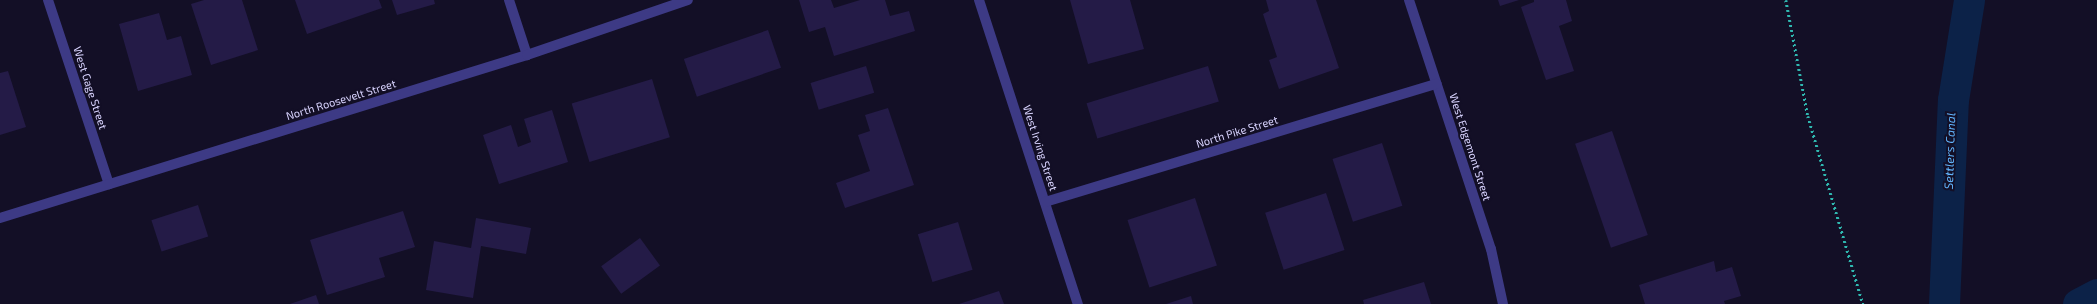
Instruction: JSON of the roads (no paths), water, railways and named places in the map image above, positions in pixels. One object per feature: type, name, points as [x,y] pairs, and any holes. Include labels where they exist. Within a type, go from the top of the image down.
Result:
[{"type":"street","name":"West Gage Street","points":[[48,0],[109,184]]},
{"type":"street","points":[[509,0],[526,55]]},
{"type":"street","name":"North Roosevelt Street","points":[[0,218],[526,55],[688,0]]},
{"type":"street","name":"West Irving Street","points":[[979,0],[1078,304]]},
{"type":"street","name":"West Edgemont Street","points":[[1409,0],[1491,249],[1503,304]]},
{"type":"street","name":"North Pike Street","points":[[1045,202],[1436,84]]},
{"type":"waterway","name":"Settlers Canal","points":[[1944,304],[1953,100],[1969,0]]},
{"type":"waterway","points":[[2078,304],[2097,294]]}]
